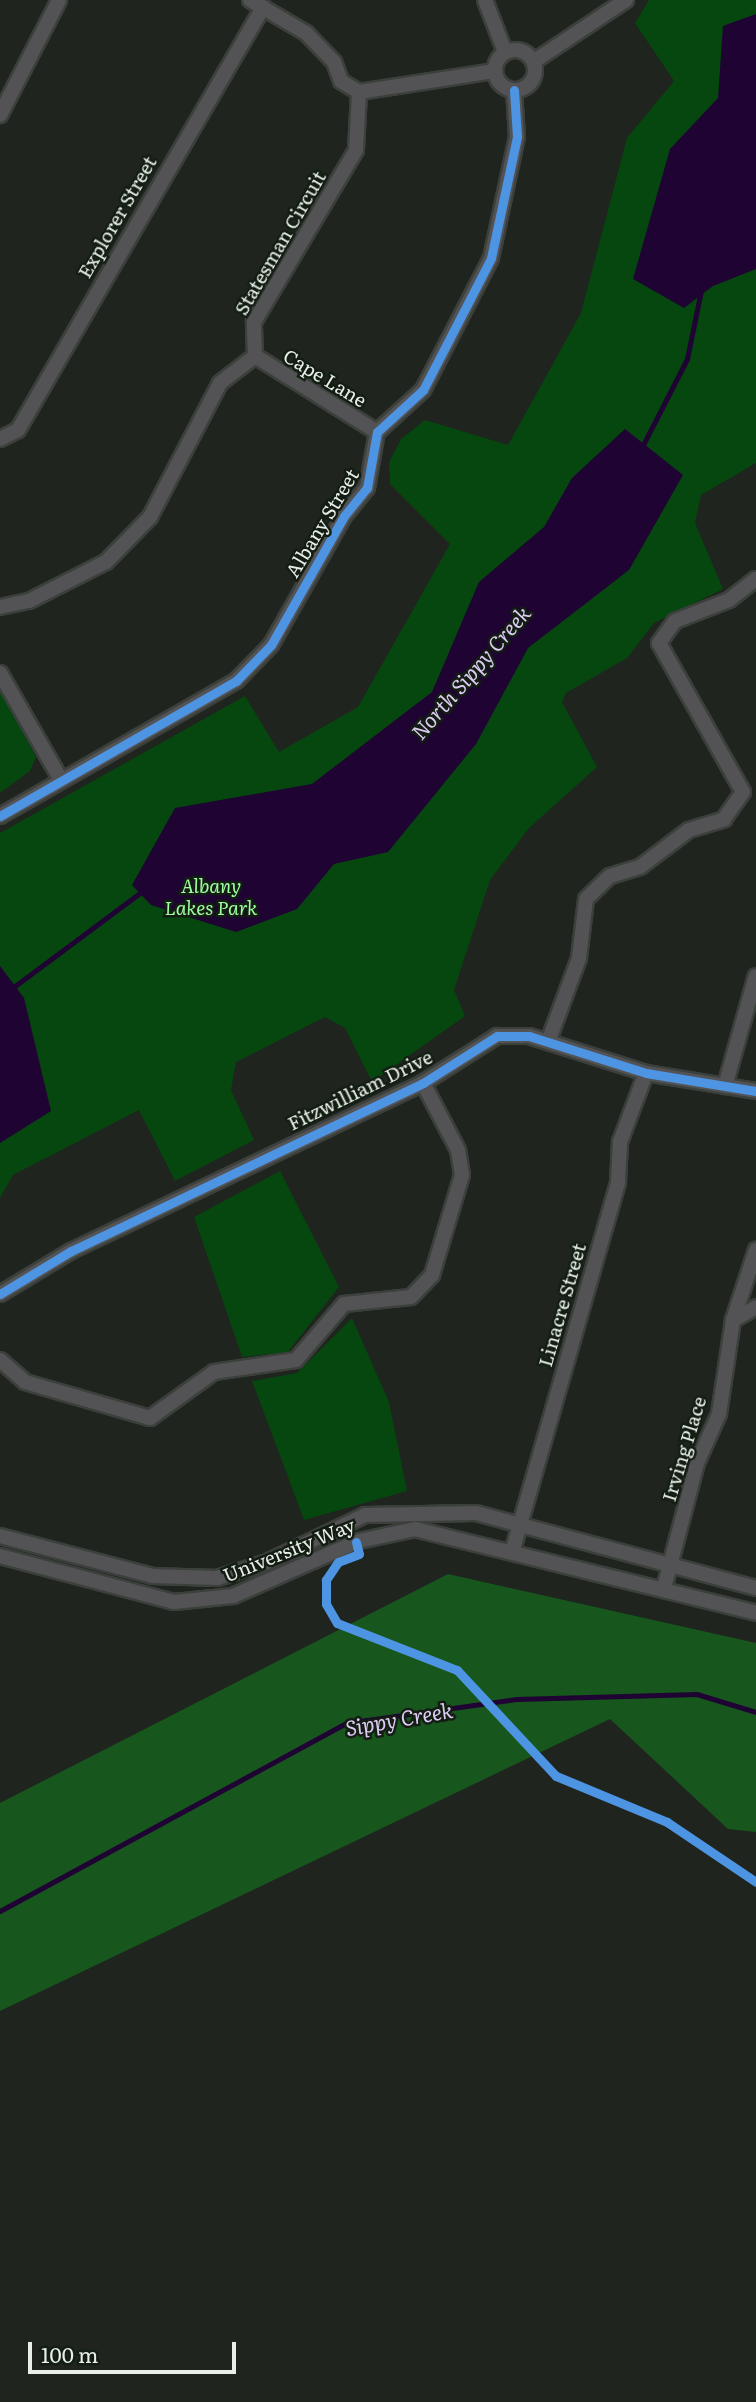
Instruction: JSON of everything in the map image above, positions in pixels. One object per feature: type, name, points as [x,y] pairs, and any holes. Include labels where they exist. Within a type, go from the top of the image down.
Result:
[{"type":"street","points":[[0,115],[59,0]]},
{"type":"street","points":[[485,0],[505,52],[495,71]]},
{"type":"street","points":[[533,62],[626,0]]},
{"type":"street","points":[[256,4],[306,33],[334,62],[341,81],[359,92],[495,71]]},
{"type":"street","name":"Explorer Street","points":[[0,439],[18,430],[256,4]]},
{"type":"street","points":[[505,52],[523,51],[533,62],[533,79],[514,90]]},
{"type":"street","points":[[495,71],[501,84],[514,90]]},
{"type":"street","points":[[377,432],[423,390],[491,258],[517,137],[514,90]]},
{"type":"street","name":"Statesman Circuit","points":[[255,356],[254,322],[356,150],[359,92]]},
{"type":"street","points":[[0,607],[29,601],[106,562],[150,517],[220,383],[255,356]]},
{"type":"street","name":"Cape Lane","points":[[255,356],[377,432]]},
{"type":"street","name":"Albany Street","points":[[0,816],[258,663],[367,488],[377,432]]},
{"type":"street","points":[[548,1042],[579,958],[586,899],[610,876],[640,867],[689,830],[724,819],[750,793],[659,643],[675,621],[729,600],[756,579]]},
{"type":"street","points":[[0,673],[61,780]]},
{"type":"street","points":[[725,1086],[756,976]]},
{"type":"street","name":"Fitzwilliam Drive","points":[[0,1294],[71,1251],[423,1083],[497,1036],[548,1042],[646,1073],[756,1091]]},
{"type":"street","name":"Linacre Street","points":[[513,1549],[618,1182],[620,1142],[646,1073]]},
{"type":"street","points":[[0,1360],[25,1382],[125,1416],[150,1418],[214,1372],[296,1360],[344,1304],[411,1297],[432,1275],[462,1175],[458,1150],[423,1083]]},
{"type":"street","name":"Irving Place","points":[[664,1588],[697,1462],[719,1414],[733,1320],[756,1250]]},
{"type":"street","points":[[733,1320],[756,1307]]},
{"type":"street","name":"University Way","points":[[0,1536],[152,1576],[217,1578],[265,1563],[365,1515],[430,1510],[519,1522],[756,1588]]},
{"type":"street","name":"University Way","points":[[0,1556],[174,1602],[233,1596],[359,1541],[415,1529],[513,1549],[756,1613]]},
{"type":"green space","name":"Albany Lakes Park","points":[[649,0],[756,0],[756,463],[701,495],[695,523],[723,589],[654,623],[627,658],[566,693],[562,702],[597,767],[529,828],[490,880],[454,990],[465,1016],[372,1082],[345,1028],[325,1017],[236,1062],[231,1090],[254,1140],[175,1181],[139,1110],[13,1175],[0,1198],[0,833],[245,696],[279,752],[358,707],[450,544],[390,484],[389,462],[401,439],[425,420],[508,445],[581,313],[627,138],[674,81],[635,23]]},
{"type":"green space","points":[[0,690],[36,757],[30,771],[0,793]]},
{"type":"green space","points":[[280,1171],[339,1287],[288,1352],[242,1357],[194,1217]]},
{"type":"green space","points":[[352,1318],[389,1402],[407,1491],[304,1520],[252,1381],[297,1373]]},
{"type":"green space","points":[[448,1574],[756,1643],[756,1832],[728,1829],[610,1719],[0,2011],[0,1803]]},
{"type":"water","points":[[756,14],[756,269],[713,286],[684,308],[633,279],[670,149],[718,98],[723,26]]},
{"type":"water","points":[[625,429],[683,475],[629,570],[528,648],[476,744],[388,852],[334,864],[297,909],[236,932],[151,905],[132,885],[175,808],[312,784],[432,692],[479,582],[544,527],[572,478]]},
{"type":"water","points":[[0,966],[24,998],[51,1111],[0,1143]]},
{"type":"waterway","name":"North Sippy Creek","points":[[641,449],[687,359],[701,291]]},
{"type":"waterway","name":"North Sippy Creek","points":[[11,989],[144,890]]},
{"type":"waterway","name":"Sippy Creek","points":[[0,1911],[346,1723],[517,1699],[697,1694],[756,1712]]},
{"type":"cycle path","points":[[0,816],[236,681],[271,645],[344,516],[367,488],[377,432],[423,390],[491,258],[517,137],[514,90]]},
{"type":"cycle path","points":[[0,1294],[71,1251],[423,1083],[497,1036],[529,1036],[646,1073],[756,1091]]},
{"type":"cycle path","points":[[356,1542],[359,1554],[338,1562],[326,1580],[326,1604],[337,1623],[457,1670],[556,1776],[667,1822],[756,1882]]}]
